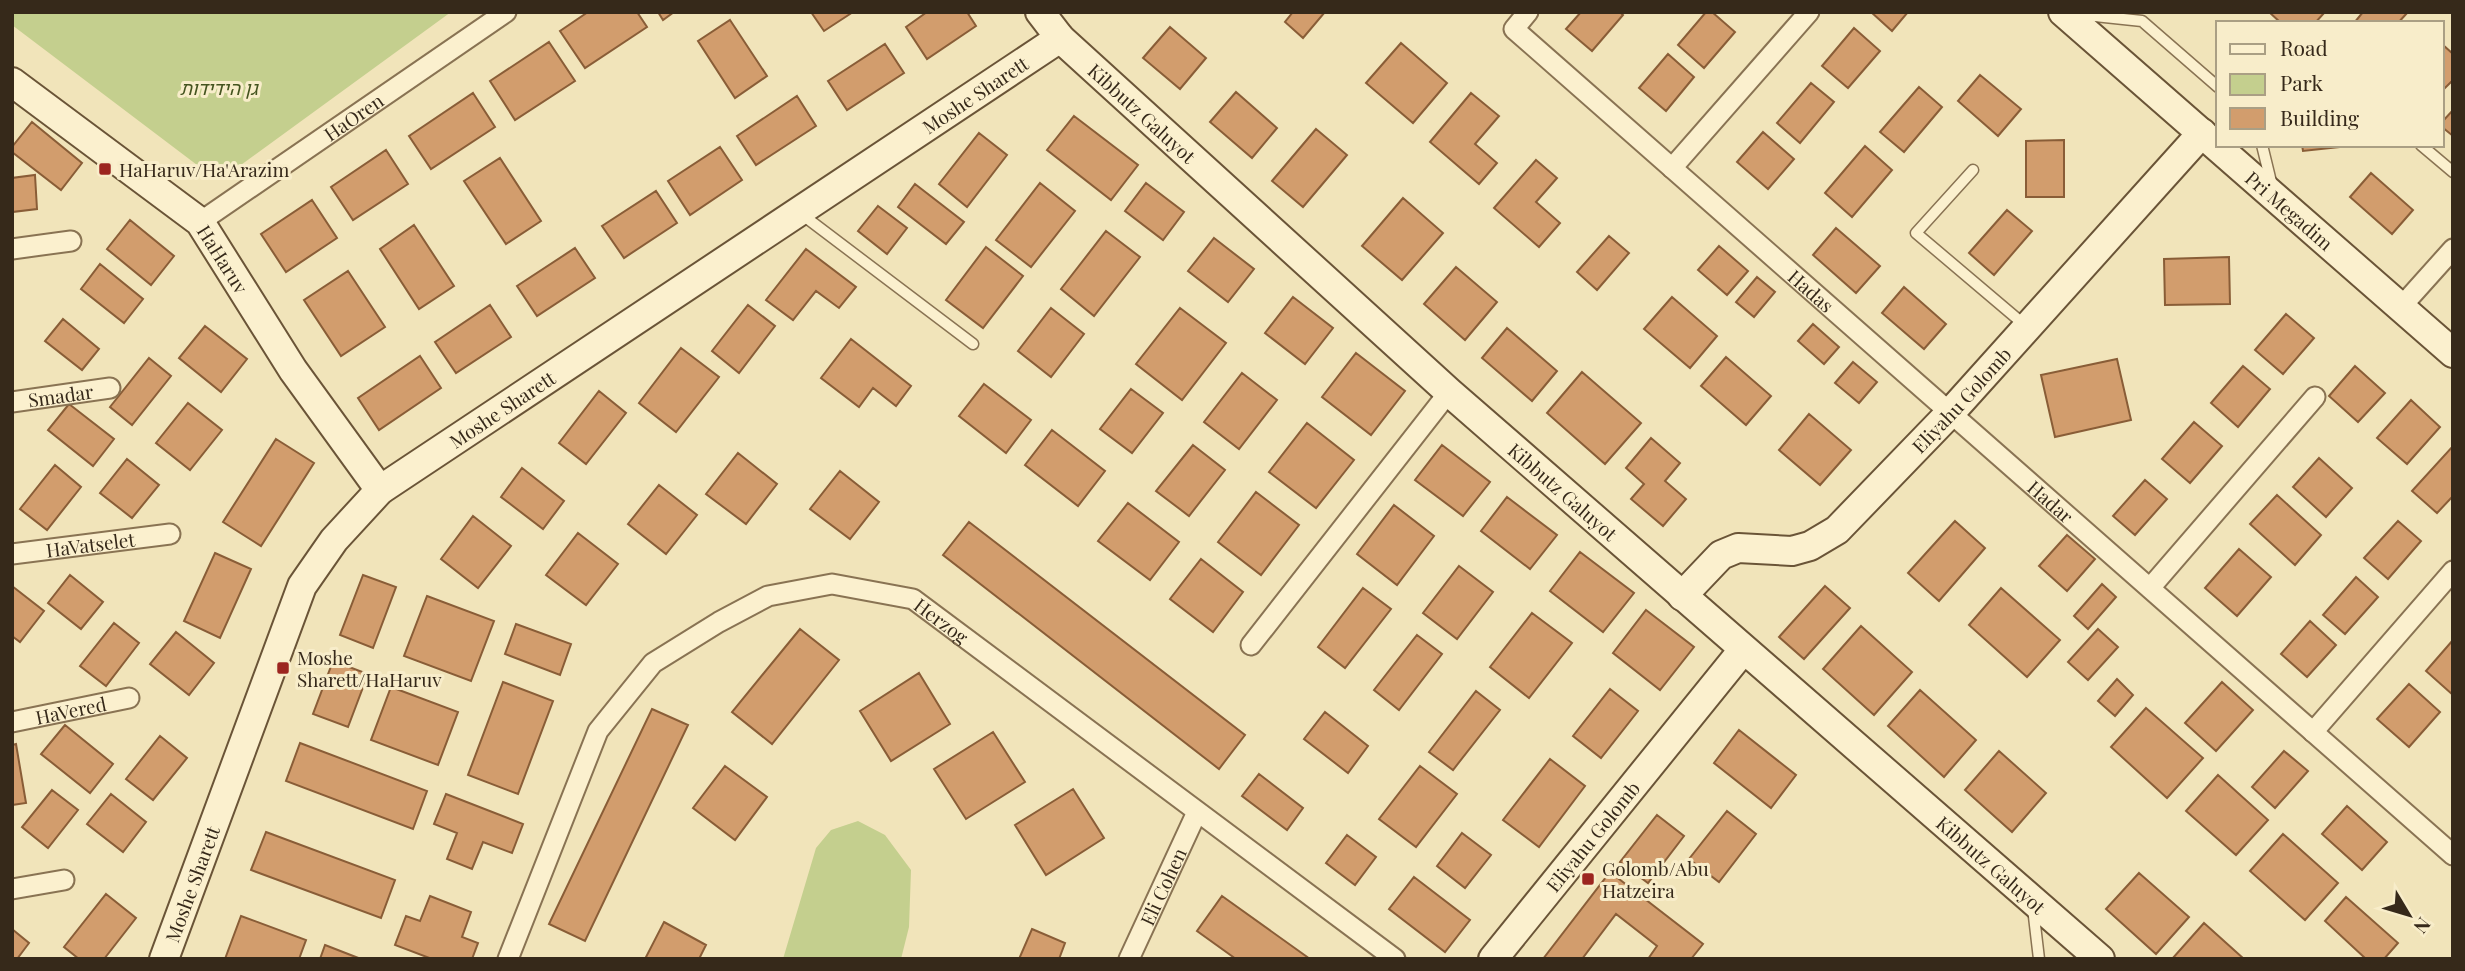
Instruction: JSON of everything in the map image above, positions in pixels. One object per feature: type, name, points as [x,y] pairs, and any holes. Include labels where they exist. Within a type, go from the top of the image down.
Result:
[{"type":"street","name":"HaOren","points":[[200,222],[506,12]]},
{"type":"street","name":"Kibbutz Galuyot","points":[[1040,12],[1060,38],[1449,392],[2100,959]]},
{"type":"street","name":"Hadas","points":[[1528,12],[1514,29],[1951,412]]},
{"type":"street","points":[[1672,167],[1809,12]]},
{"type":"street","name":"Pri Megadim","points":[[2063,12],[2216,145]]},
{"type":"street","name":"Moshe Sharett","points":[[164,959],[302,586],[334,540],[380,490],[1060,38]]},
{"type":"street","name":"HaHaruv","points":[[12,82],[200,222],[293,370],[380,490]]},
{"type":"street","name":"Eliyahu Golomb","points":[[1682,596],[1721,555],[1738,548],[1792,551],[1824,539],[1837,530],[1951,412],[2202,133]]},
{"type":"street","name":"Pri Megadim","points":[[2218,147],[2453,353]]},
{"type":"street","points":[[12,249],[71,241]]},
{"type":"street","points":[[2401,307],[2453,248]]},
{"type":"street","name":"Smadar","points":[[12,402],[110,388]]},
{"type":"street","points":[[1251,645],[1449,392]]},
{"type":"street","points":[[2150,588],[2315,397]]},
{"type":"street","name":"Hadar","points":[[1951,412],[2453,855]]},
{"type":"street","name":"HaVatselet","points":[[12,554],[170,534]]},
{"type":"street","points":[[2313,732],[2453,571]]},
{"type":"street","name":"Herzog","points":[[508,959],[598,731],[653,663],[719,622],[768,596],[832,584],[913,599],[1395,959]]},
{"type":"street","name":"Eliyahu Golomb","points":[[1493,959],[1743,650]]},
{"type":"street","name":"HaVered","points":[[12,722],[129,698]]},
{"type":"street","name":"Eli Cohen","points":[[1129,959],[1197,812]]},
{"type":"street","points":[[12,889],[64,880]]},
{"type":"lane","points":[[2063,12],[2142,21],[2216,85]]},
{"type":"lane","points":[[2262,147],[2275,197]]},
{"type":"lane","points":[[2423,147],[2453,172]]},
{"type":"lane","points":[[1973,170],[1916,233],[2027,327]]},
{"type":"lane","points":[[798,212],[972,344]]},
{"type":"lane","points":[[2033,900],[2039,959]]},
{"type":"green space","name":"גן הידידות","points":[[12,12],[451,12],[234,170],[205,171],[12,25]]},
{"type":"green space","points":[[858,821],[885,835],[911,870],[909,927],[901,959],[783,959],[816,848],[831,830]]},
{"type":"building","points":[[588,12],[637,12],[647,27],[585,68],[560,31]]},
{"type":"building","points":[[658,12],[674,12],[663,20]]},
{"type":"building","points":[[811,12],[853,12],[824,31]]},
{"type":"building","points":[[927,12],[967,12],[976,26],[927,59],[906,27]]},
{"type":"building","points":[[1293,12],[1325,12],[1303,38],[1285,22]]},
{"type":"building","points":[[1581,12],[1620,12],[1623,15],[1592,51],[1566,29]]},
{"type":"building","points":[[1706,12],[1712,12],[1735,32],[1704,68],[1678,45]]},
{"type":"building","points":[[1871,12],[1908,12],[1892,31]]},
{"type":"building","points":[[2269,12],[2325,12],[2317,21],[2279,21]]},
{"type":"building","points":[[2363,12],[2407,12],[2400,21],[2356,21]]},
{"type":"building","points":[[730,20],[767,76],[735,98],[698,41]]},
{"type":"building","points":[[1170,27],[1206,58],[1180,89],[1143,58]]},
{"type":"building","points":[[1854,28],[1880,51],[1848,88],[1822,66]]},
{"type":"building","points":[[549,42],[575,81],[515,120],[490,81]]},
{"type":"building","points":[[1401,43],[1447,83],[1413,123],[1366,83]]},
{"type":"building","points":[[885,44],[904,73],[847,110],[828,81]]},
{"type":"building","points":[[2444,46],[2453,54],[2453,80],[2444,89]]},
{"type":"building","points":[[1668,54],[1694,77],[1666,111],[1639,88]]},
{"type":"building","points":[[1980,75],[2021,109],[1998,136],[1958,101]]},
{"type":"building","points":[[1811,83],[1834,102],[1800,143],[1777,123]]},
{"type":"building","points":[[1919,87],[1942,107],[1904,152],[1880,132]]},
{"type":"building","points":[[1236,92],[1277,128],[1252,158],[1210,122]]},
{"type":"building","points":[[473,93],[495,127],[431,169],[409,136]]},
{"type":"building","points":[[1471,93],[1499,116],[1475,144],[1497,163],[1479,184],[1430,142]]},
{"type":"building","points":[[797,96],[816,126],[756,165],[737,136]]},
{"type":"building","points":[[2453,110],[2453,136],[2444,129],[2444,120]]},
{"type":"building","points":[[1074,116],[1138,165],[1111,200],[1047,150]]},
{"type":"building","points":[[32,122],[82,163],[61,190],[12,152],[12,147]]},
{"type":"building","points":[[1316,129],[1347,155],[1303,207],[1272,181]]},
{"type":"building","points":[[1763,132],[1794,159],[1768,189],[1737,162]]},
{"type":"building","points":[[979,133],[1007,155],[967,207],[939,184]]},
{"type":"building","points":[[2064,140],[2064,197],[2026,197],[2026,141]]},
{"type":"building","points":[[1865,146],[1892,170],[1852,217],[1825,193]]},
{"type":"building","points":[[720,147],[742,180],[690,215],[668,181]]},
{"type":"building","points":[[2302,147],[2339,147],[2303,151]]},
{"type":"building","points":[[386,150],[408,184],[353,220],[331,187]]},
{"type":"building","points":[[500,158],[541,221],[506,244],[464,181]]},
{"type":"building","points":[[1536,160],[1557,178],[1536,202],[1560,223],[1539,247],[1494,208]]},
{"type":"building","points":[[2371,173],[2413,210],[2392,234],[2350,197]]},
{"type":"building","points":[[35,175],[37,209],[12,212],[12,178]]},
{"type":"building","points":[[1040,183],[1075,211],[1031,267],[996,240]]},
{"type":"building","points":[[1146,183],[1184,212],[1163,240],[1125,211]]},
{"type":"building","points":[[915,184],[964,222],[946,244],[898,207]]},
{"type":"building","points":[[656,191],[677,223],[624,258],[602,226]]},
{"type":"building","points":[[1403,198],[1443,233],[1402,280],[1362,246]]},
{"type":"building","points":[[312,200],[337,238],[286,272],[261,234]]},
{"type":"building","points":[[878,206],[907,228],[887,254],[858,231]]},
{"type":"building","points":[[2007,210],[2032,231],[1994,275],[1969,253]]},
{"type":"building","points":[[130,220],[174,256],[151,285],[107,249]]},
{"type":"building","points":[[414,225],[454,286],[419,309],[380,249]]},
{"type":"building","points":[[1836,228],[1880,266],[1856,293],[1813,255]]},
{"type":"building","points":[[1106,231],[1140,257],[1094,316],[1061,289]]},
{"type":"building","points":[[1609,236],[1629,253],[1597,290],[1577,272]]},
{"type":"building","points":[[1214,238],[1254,269],[1228,302],[1188,271]]},
{"type":"building","points":[[1719,246],[1748,271],[1727,295],[1698,270]]},
{"type":"building","points":[[986,247],[1023,276],[983,328],[946,300]]},
{"type":"building","points":[[575,248],[595,278],[537,316],[517,286]]},
{"type":"building","points":[[806,249],[856,287],[839,308],[816,291],[793,320],[766,300]]},
{"type":"building","points":[[2229,257],[2230,304],[2165,305],[2164,259]]},
{"type":"building","points":[[100,264],[143,299],[124,323],[81,289]]},
{"type":"building","points":[[1456,267],[1497,302],[1465,340],[1424,304]]},
{"type":"building","points":[[348,271],[385,327],[341,356],[304,300]]},
{"type":"building","points":[[1757,277],[1775,292],[1754,317],[1736,302]]},
{"type":"building","points":[[1904,287],[1946,324],[1924,349],[1882,313]]},
{"type":"building","points":[[1293,297],[1333,328],[1305,364],[1265,333]]},
{"type":"building","points":[[1672,297],[1717,336],[1690,368],[1644,329]]},
{"type":"building","points":[[490,305],[511,337],[456,373],[435,342]]},
{"type":"building","points":[[748,305],[775,326],[739,373],[712,351]]},
{"type":"building","points":[[1051,308],[1084,334],[1051,377],[1018,351]]},
{"type":"building","points":[[1180,308],[1226,343],[1182,400],[1136,364]]},
{"type":"building","points":[[2286,314],[2314,338],[2283,374],[2255,350]]},
{"type":"building","points":[[63,319],[99,349],[82,370],[45,341]]},
{"type":"building","points":[[1813,324],[1839,347],[1824,364],[1798,341]]},
{"type":"building","points":[[205,326],[247,359],[221,392],[179,358]]},
{"type":"building","points":[[1507,328],[1557,371],[1532,401],[1482,358]]},
{"type":"building","points":[[851,339],[911,386],[896,406],[873,388],[859,407],[821,378]]},
{"type":"building","points":[[681,348],[719,377],[676,432],[639,403]]},
{"type":"building","points":[[1356,353],[1405,391],[1371,435],[1322,397]]},
{"type":"building","points":[[420,356],[441,388],[379,430],[358,398]]},
{"type":"building","points":[[1726,357],[1771,396],[1746,425],[1701,386]]},
{"type":"building","points":[[149,358],[171,376],[132,425],[110,407]]},
{"type":"building","points":[[2117,359],[2131,420],[2055,437],[2041,375]]},
{"type":"building","points":[[1853,362],[1877,382],[1859,403],[1835,383]]},
{"type":"building","points":[[2243,366],[2270,389],[2238,427],[2211,403]]},
{"type":"building","points":[[2355,366],[2385,393],[2358,422],[2329,396]]},
{"type":"building","points":[[1582,372],[1641,423],[1605,464],[1547,413]]},
{"type":"building","points":[[1242,373],[1277,400],[1239,449],[1204,422]]},
{"type":"building","points":[[984,384],[1031,420],[1006,453],[959,416]]},
{"type":"building","points":[[1131,389],[1163,413],[1132,453],[1100,429]]},
{"type":"building","points":[[599,391],[626,413],[586,464],[559,443]]},
{"type":"building","points":[[2411,400],[2440,427],[2407,464],[2377,438]]},
{"type":"building","points":[[188,403],[222,430],[190,470],[156,443]]},
{"type":"building","points":[[69,404],[114,439],[93,466],[48,430]]},
{"type":"building","points":[[1809,414],[1851,450],[1820,485],[1779,450]]},
{"type":"building","points":[[2194,422],[2222,446],[2190,483],[2162,459]]},
{"type":"building","points":[[1307,423],[1354,460],[1316,508],[1269,472]]},
{"type":"building","points":[[1052,430],[1105,471],[1078,506],[1025,465]]},
{"type":"building","points":[[1651,438],[1680,463],[1665,481],[1686,499],[1663,526],[1631,499],[1644,484],[1626,468]]},
{"type":"building","points":[[276,439],[314,463],[261,546],[223,522]]},
{"type":"building","points":[[1193,445],[1225,470],[1189,516],[1156,491]]},
{"type":"building","points":[[1442,445],[1490,482],[1463,516],[1415,480]]},
{"type":"building","points":[[2453,446],[2453,496],[2437,513],[2412,491]]},
{"type":"building","points":[[738,453],[777,484],[746,524],[706,494]]},
{"type":"building","points":[[2319,458],[2352,488],[2326,517],[2293,487]]},
{"type":"building","points":[[127,459],[159,485],[132,518],[100,493]]},
{"type":"building","points":[[55,465],[81,487],[47,530],[20,509]]},
{"type":"building","points":[[522,468],[564,501],[543,529],[501,497]]},
{"type":"building","points":[[840,471],[879,502],[850,539],[810,509]]},
{"type":"building","points":[[2145,480],[2167,499],[2135,535],[2113,516]]},
{"type":"building","points":[[659,485],[697,515],[666,554],[628,524]]},
{"type":"building","points":[[1256,492],[1299,525],[1261,575],[1218,542]]},
{"type":"building","points":[[2277,495],[2321,535],[2295,565],[2250,524]]},
{"type":"building","points":[[1507,497],[1557,535],[1530,569],[1481,531]]},
{"type":"building","points":[[1128,503],[1179,542],[1150,580],[1098,541]]},
{"type":"building","points":[[1394,505],[1434,536],[1397,585],[1357,554]]},
{"type":"building","points":[[473,516],[511,546],[478,588],[441,559]]},
{"type":"building","points":[[1955,521],[1985,548],[1939,601],[1908,573]]},
{"type":"building","points":[[2398,521],[2421,541],[2388,579],[2364,558]]},
{"type":"building","points":[[969,522],[1245,735],[1219,769],[943,555]]},
{"type":"building","points":[[578,533],[618,564],[586,605],[546,575]]},
{"type":"building","points":[[2067,535],[2095,559],[2067,591],[2039,566]]},
{"type":"building","points":[[2239,549],[2271,577],[2237,616],[2205,588]]},
{"type":"building","points":[[1580,552],[1634,593],[1603,632],[1550,591]]},
{"type":"building","points":[[215,553],[251,569],[220,638],[184,621]]},
{"type":"building","points":[[1201,559],[1243,592],[1213,632],[1170,599]]},
{"type":"building","points":[[1459,566],[1493,592],[1457,639],[1423,613]]},
{"type":"building","points":[[70,575],[103,602],[81,629],[48,603]]},
{"type":"building","points":[[363,575],[396,587],[373,648],[340,635]]},
{"type":"building","points":[[2356,577],[2378,597],[2345,634],[2323,615]]},
{"type":"building","points":[[2102,584],[2116,597],[2088,629],[2074,616]]},
{"type":"building","points":[[12,586],[44,611],[20,642],[12,636]]},
{"type":"building","points":[[1825,586],[1850,608],[1804,659],[1779,637]]},
{"type":"building","points":[[1363,588],[1391,609],[1345,668],[1318,647]]},
{"type":"building","points":[[2001,588],[2060,640],[2027,677],[1969,625]]},
{"type":"building","points":[[427,596],[494,621],[471,681],[404,656]]},
{"type":"building","points":[[1646,610],[1694,647],[1660,690],[1613,653]]},
{"type":"building","points":[[1532,613],[1572,643],[1529,698],[1490,667]]},
{"type":"building","points":[[2310,621],[2336,645],[2307,677],[2281,654]]},
{"type":"building","points":[[114,623],[139,643],[106,686],[80,666]]},
{"type":"building","points":[[516,624],[571,644],[560,675],[505,654]]},
{"type":"building","points":[[1861,626],[1912,672],[1874,715],[1823,669]]},
{"type":"building","points":[[800,629],[839,660],[772,744],[732,712]]},
{"type":"building","points":[[2098,629],[2118,647],[2088,680],[2068,662]]},
{"type":"building","points":[[176,632],[214,663],[189,695],[150,664]]},
{"type":"building","points":[[1417,635],[1442,654],[1399,710],[1374,690]]},
{"type":"building","points":[[2453,640],[2453,695],[2426,671]]},
{"type":"building","points":[[333,661],[368,674],[348,727],[313,714]]},
{"type":"building","points":[[919,673],[950,724],[891,761],[860,711]]},
{"type":"building","points":[[2117,679],[2133,695],[2115,716],[2098,701]]},
{"type":"building","points":[[503,682],[553,701],[518,794],[468,775]]},
{"type":"building","points":[[2222,682],[2253,710],[2216,751],[2185,723]]},
{"type":"building","points":[[2409,684],[2440,712],[2409,747],[2377,719]]},
{"type":"building","points":[[391,687],[458,712],[438,765],[371,740]]},
{"type":"building","points":[[1610,689],[1638,711],[1601,758],[1573,736]]},
{"type":"building","points":[[1920,690],[1976,740],[1944,777],[1888,726]]},
{"type":"building","points":[[1476,691],[1500,710],[1453,770],[1429,752]]},
{"type":"building","points":[[2146,708],[2203,758],[2167,798],[2111,747]]},
{"type":"building","points":[[652,709],[688,725],[585,941],[549,924]]},
{"type":"building","points":[[1325,712],[1368,746],[1348,773],[1304,739]]},
{"type":"building","points":[[65,725],[113,764],[90,793],[41,754]]},
{"type":"building","points":[[1739,730],[1796,775],[1771,808],[1714,763]]},
{"type":"building","points":[[993,732],[1025,782],[966,819],[934,769]]},
{"type":"building","points":[[160,736],[187,758],[153,800],[126,779]]},
{"type":"building","points":[[300,743],[427,791],[413,829],[286,781]]},
{"type":"building","points":[[16,744],[26,803],[12,805],[12,745]]},
{"type":"building","points":[[1999,751],[2046,793],[2012,832],[1965,790]]},
{"type":"building","points":[[2284,751],[2308,771],[2275,808],[2252,787]]},
{"type":"building","points":[[1550,759],[1585,786],[1539,847],[1503,820]]},
{"type":"building","points":[[725,766],[767,797],[735,840],[693,808]]},
{"type":"building","points":[[1420,766],[1457,794],[1416,847],[1379,819]]},
{"type":"building","points":[[1259,774],[1303,808],[1287,830],[1242,796]]},
{"type":"building","points":[[2218,775],[2268,820],[2236,855],[2186,811]]},
{"type":"building","points":[[1073,789],[1104,838],[1046,875],[1015,825]]},
{"type":"building","points":[[52,790],[78,810],[48,848],[22,827]]},
{"type":"building","points":[[111,794],[146,822],[123,852],[87,824]]},
{"type":"building","points":[[446,794],[523,824],[512,853],[483,842],[472,869],[447,859],[457,833],[434,824]]},
{"type":"building","points":[[2347,806],[2387,842],[2362,870],[2322,834]]},
{"type":"building","points":[[1727,811],[1756,834],[1719,882],[1689,859]]},
{"type":"building","points":[[1657,815],[1684,836],[1648,883],[1620,862]]},
{"type":"building","points":[[266,832],[395,880],[381,918],[251,870]]},
{"type":"building","points":[[1462,833],[1491,855],[1465,888],[1437,866]]},
{"type":"building","points":[[2283,834],[2338,883],[2305,920],[2250,871]]},
{"type":"building","points":[[1347,835],[1376,857],[1355,885],[1326,863]]},
{"type":"building","points":[[1610,872],[1703,944],[1691,959],[1648,959],[1657,946],[1616,914],[1582,959],[1543,959]]},
{"type":"building","points":[[2139,873],[2189,917],[2156,954],[2106,909]]},
{"type":"building","points":[[1414,877],[1470,920],[1445,952],[1389,909]]},
{"type":"building","points":[[106,894],[136,918],[104,959],[79,959],[64,947]]},
{"type":"building","points":[[430,896],[471,912],[462,937],[478,943],[472,959],[432,959],[395,945],[406,916],[420,921]]},
{"type":"building","points":[[1222,896],[1310,959],[1236,959],[1197,931]]},
{"type":"building","points":[[2346,897],[2398,943],[2384,959],[2366,959],[2325,921]]},
{"type":"building","points":[[241,916],[306,940],[299,959],[225,959]]},
{"type":"building","points":[[664,922],[706,945],[699,959],[645,959]]},
{"type":"building","points":[[2204,923],[2244,959],[2172,959]]},
{"type":"building","points":[[12,929],[29,943],[17,959],[12,959]]},
{"type":"building","points":[[1032,929],[1065,943],[1059,959],[1019,959]]},
{"type":"building","points":[[325,945],[361,959],[320,959]]},
{"type":"place","name":"HaHaruv/Ha'Arazim","points":[[105,169]]},
{"type":"place","name":"Moshe Sharett/HaHaruv","points":[[283,668]]},
{"type":"place","name":"Golomb/Abu Hatzeira","points":[[1588,879]]}]
